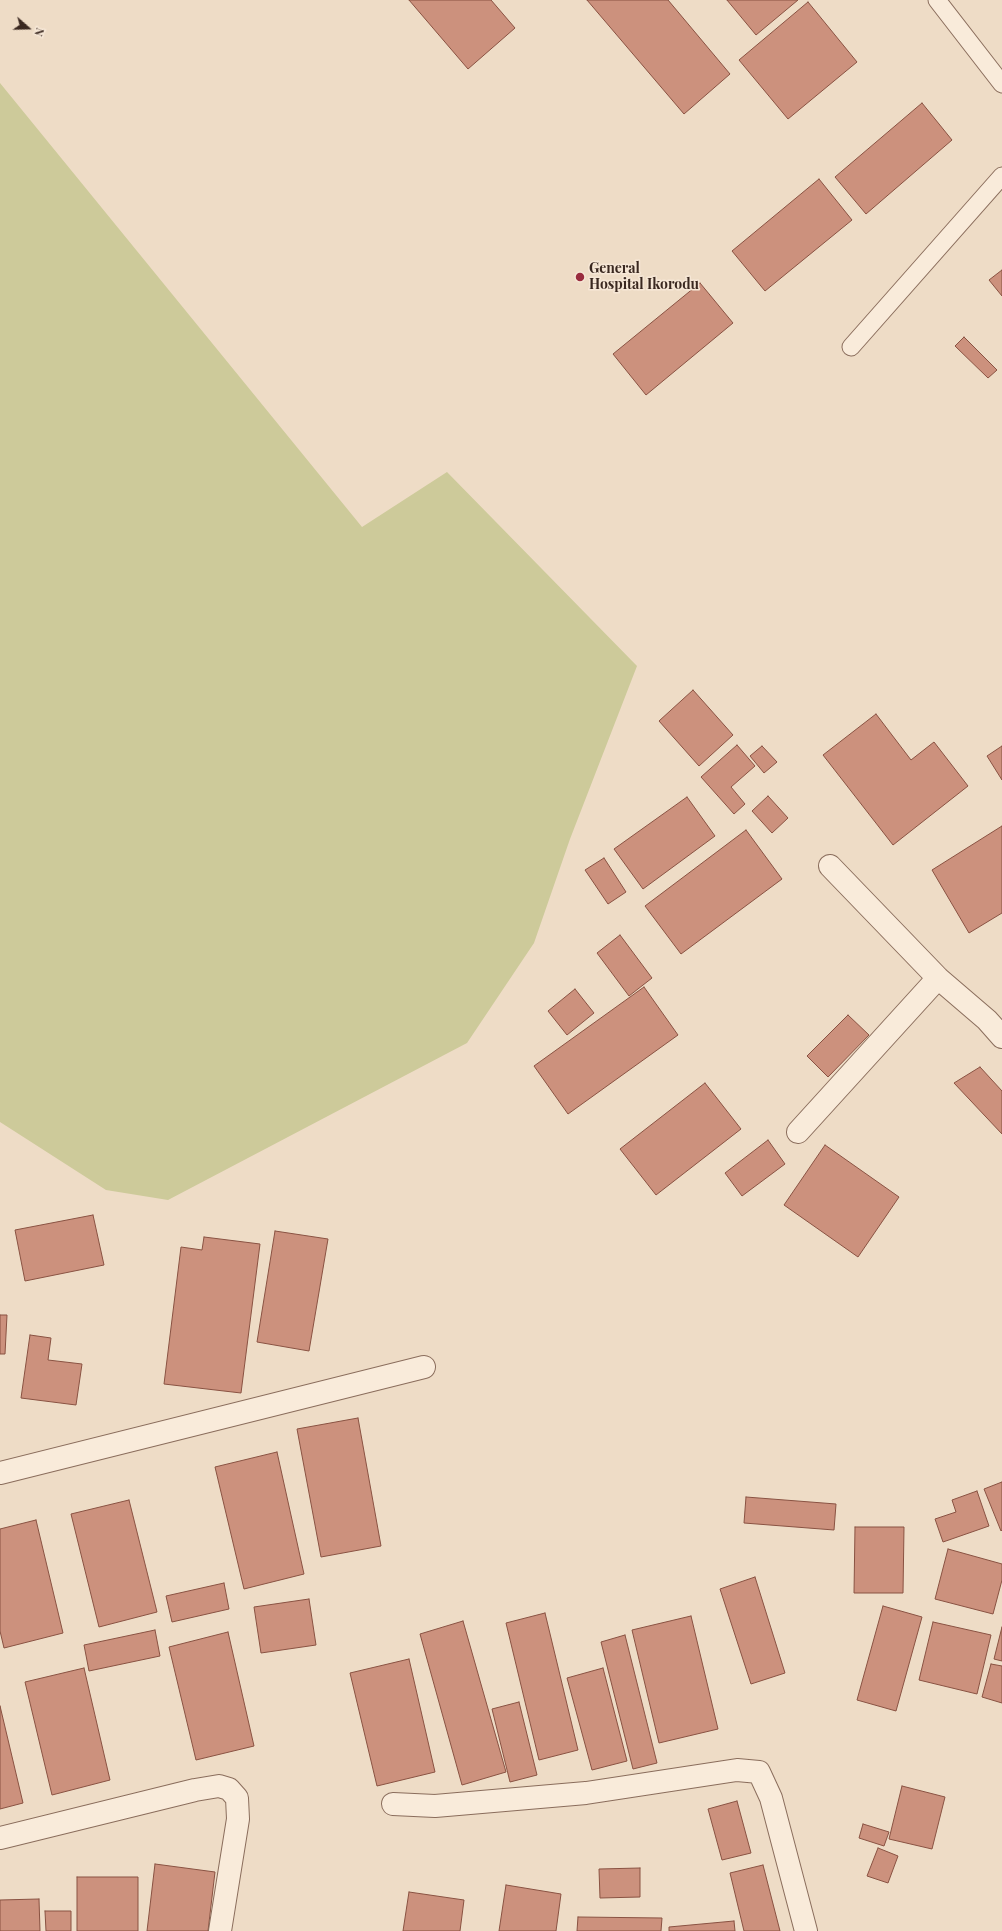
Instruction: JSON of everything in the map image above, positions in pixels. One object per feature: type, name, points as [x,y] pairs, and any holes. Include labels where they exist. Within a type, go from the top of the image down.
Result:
[{"type":"street","points":[[830,866],[938,978],[987,1020],[1002,1037]]},
{"type":"street","points":[[798,1132],[938,978]]},
{"type":"street","points":[[0,1473],[424,1367]]},
{"type":"street","points":[[393,1804],[435,1806],[586,1793],[737,1770],[759,1772],[771,1798],[806,1931]]},
{"type":"street","points":[[0,1838],[196,1790],[219,1786],[230,1789],[237,1798],[238,1819],[220,1931]]},
{"type":"lane","points":[[937,0],[1002,84]]},
{"type":"lane","points":[[851,348],[1002,176]]},
{"type":"shaded area","points":[[0,83],[362,527],[447,472],[637,666],[570,839],[534,943],[467,1043],[168,1200],[106,1190],[0,1122]]},
{"type":"building","points":[[409,0],[491,0],[515,28],[468,69]]},
{"type":"building","points":[[587,0],[668,0],[730,74],[684,114]]},
{"type":"building","points":[[727,0],[798,0],[756,35]]},
{"type":"building","points":[[808,2],[857,62],[788,119],[739,60]]},
{"type":"building","points":[[922,103],[952,140],[866,214],[835,177]]},
{"type":"building","points":[[819,179],[852,220],[765,291],[732,251]]},
{"type":"building","points":[[1002,270],[1002,296],[989,280]]},
{"type":"building","points":[[700,283],[733,323],[646,395],[613,354]]},
{"type":"building","points":[[964,337],[997,370],[988,378],[955,346]]},
{"type":"building","points":[[693,690],[733,735],[699,766],[659,721]]},
{"type":"building","points":[[876,714],[911,760],[934,742],[968,786],[893,845],[823,755]]},
{"type":"building","points":[[737,745],[755,766],[731,787],[745,804],[734,814],[701,777]]},
{"type":"building","points":[[762,746],[777,762],[764,773],[750,756]]},
{"type":"building","points":[[1002,746],[1002,780],[987,756]]},
{"type":"building","points":[[768,796],[788,818],[772,833],[752,811]]},
{"type":"building","points":[[687,797],[715,836],[643,889],[614,849]]},
{"type":"building","points":[[1002,826],[1002,913],[969,933],[932,870]]},
{"type":"building","points":[[746,830],[782,879],[681,954],[645,906]]},
{"type":"building","points":[[604,858],[626,892],[608,904],[585,870]]},
{"type":"building","points":[[620,935],[652,978],[629,996],[597,953]]},
{"type":"building","points":[[644,987],[678,1035],[568,1114],[534,1066]]},
{"type":"building","points":[[575,989],[594,1013],[567,1035],[548,1011]]},
{"type":"building","points":[[848,1015],[869,1035],[828,1077],[807,1056]]},
{"type":"building","points":[[980,1067],[1002,1091],[1002,1134],[954,1083]]},
{"type":"building","points":[[705,1083],[741,1129],[656,1195],[620,1149]]},
{"type":"building","points":[[768,1140],[785,1164],[742,1196],[725,1173]]},
{"type":"building","points":[[825,1145],[899,1197],[858,1257],[784,1205]]},
{"type":"building","points":[[93,1215],[104,1265],[25,1281],[15,1230]]},
{"type":"building","points":[[275,1231],[328,1239],[309,1351],[257,1342]]},
{"type":"building","points":[[204,1237],[260,1244],[241,1393],[164,1384],[181,1247],[202,1250]]},
{"type":"building","points":[[0,1315],[7,1315],[5,1354],[0,1354]]},
{"type":"building","points":[[30,1335],[51,1338],[48,1360],[82,1364],[76,1405],[21,1398]]},
{"type":"building","points":[[358,1418],[381,1546],[321,1557],[297,1429]]},
{"type":"building","points":[[277,1452],[304,1574],[244,1589],[215,1467]]},
{"type":"building","points":[[1002,1482],[1002,1530],[1001,1531],[984,1489]]},
{"type":"building","points":[[977,1491],[989,1526],[943,1542],[935,1519],[956,1512],[952,1500]]},
{"type":"building","points":[[746,1497],[836,1504],[834,1530],[744,1523]]},
{"type":"building","points":[[129,1500],[157,1612],[99,1627],[71,1514]]},
{"type":"building","points":[[36,1520],[63,1633],[4,1648],[0,1631],[0,1529]]},
{"type":"building","points":[[855,1527],[904,1527],[903,1593],[854,1593]]},
{"type":"building","points":[[948,1549],[1002,1564],[1002,1580],[993,1614],[935,1599]]},
{"type":"building","points":[[755,1577],[785,1673],[751,1684],[720,1589]]},
{"type":"building","points":[[224,1583],[229,1609],[172,1622],[166,1596]]},
{"type":"building","points":[[309,1599],[316,1645],[261,1653],[254,1607]]},
{"type":"building","points":[[883,1606],[922,1617],[896,1711],[857,1700]]},
{"type":"building","points":[[545,1613],[578,1750],[539,1760],[506,1623]]},
{"type":"building","points":[[691,1616],[718,1729],[659,1743],[632,1630]]},
{"type":"building","points":[[463,1621],[506,1772],[462,1785],[420,1634]]},
{"type":"building","points":[[933,1622],[991,1635],[977,1694],[919,1680]]},
{"type":"building","points":[[1002,1627],[1002,1661],[994,1659]]},
{"type":"building","points":[[155,1630],[160,1656],[89,1671],[84,1645]]},
{"type":"building","points":[[228,1632],[254,1746],[196,1760],[169,1647]]},
{"type":"building","points":[[625,1635],[657,1763],[633,1769],[601,1642]]},
{"type":"building","points":[[409,1659],[435,1772],[377,1786],[350,1673]]},
{"type":"building","points":[[991,1664],[1002,1666],[1002,1703],[982,1697]]},
{"type":"building","points":[[84,1668],[110,1780],[52,1795],[25,1682]]},
{"type":"building","points":[[603,1668],[627,1761],[592,1770],[567,1678]]},
{"type":"building","points":[[519,1702],[537,1775],[510,1782],[492,1709]]},
{"type":"building","points":[[0,1706],[23,1803],[0,1809]]},
{"type":"building","points":[[902,1786],[945,1797],[932,1849],[889,1839]]},
{"type":"building","points":[[737,1801],[751,1853],[722,1860],[708,1809]]},
{"type":"building","points":[[863,1824],[889,1832],[884,1846],[859,1838]]},
{"type":"building","points":[[878,1848],[898,1856],[888,1883],[867,1876]]},
{"type":"building","points":[[155,1864],[215,1872],[208,1931],[147,1931]]},
{"type":"building","points":[[763,1865],[780,1931],[744,1931],[730,1873]]},
{"type":"building","points":[[640,1868],[640,1897],[600,1898],[599,1869]]},
{"type":"building","points":[[77,1877],[138,1877],[138,1931],[77,1931]]},
{"type":"building","points":[[506,1885],[561,1894],[556,1931],[499,1931]]},
{"type":"building","points":[[409,1892],[464,1900],[460,1931],[403,1931]]},
{"type":"building","points":[[39,1899],[40,1931],[0,1931],[0,1900]]},
{"type":"building","points":[[45,1911],[71,1911],[71,1931],[46,1931]]},
{"type":"building","points":[[578,1917],[662,1918],[661,1931],[577,1931]]},
{"type":"building","points":[[734,1921],[735,1931],[669,1931],[669,1927]]},
{"type":"place","name":"General Hospital Ikorodu","points":[[580,277]]}]
